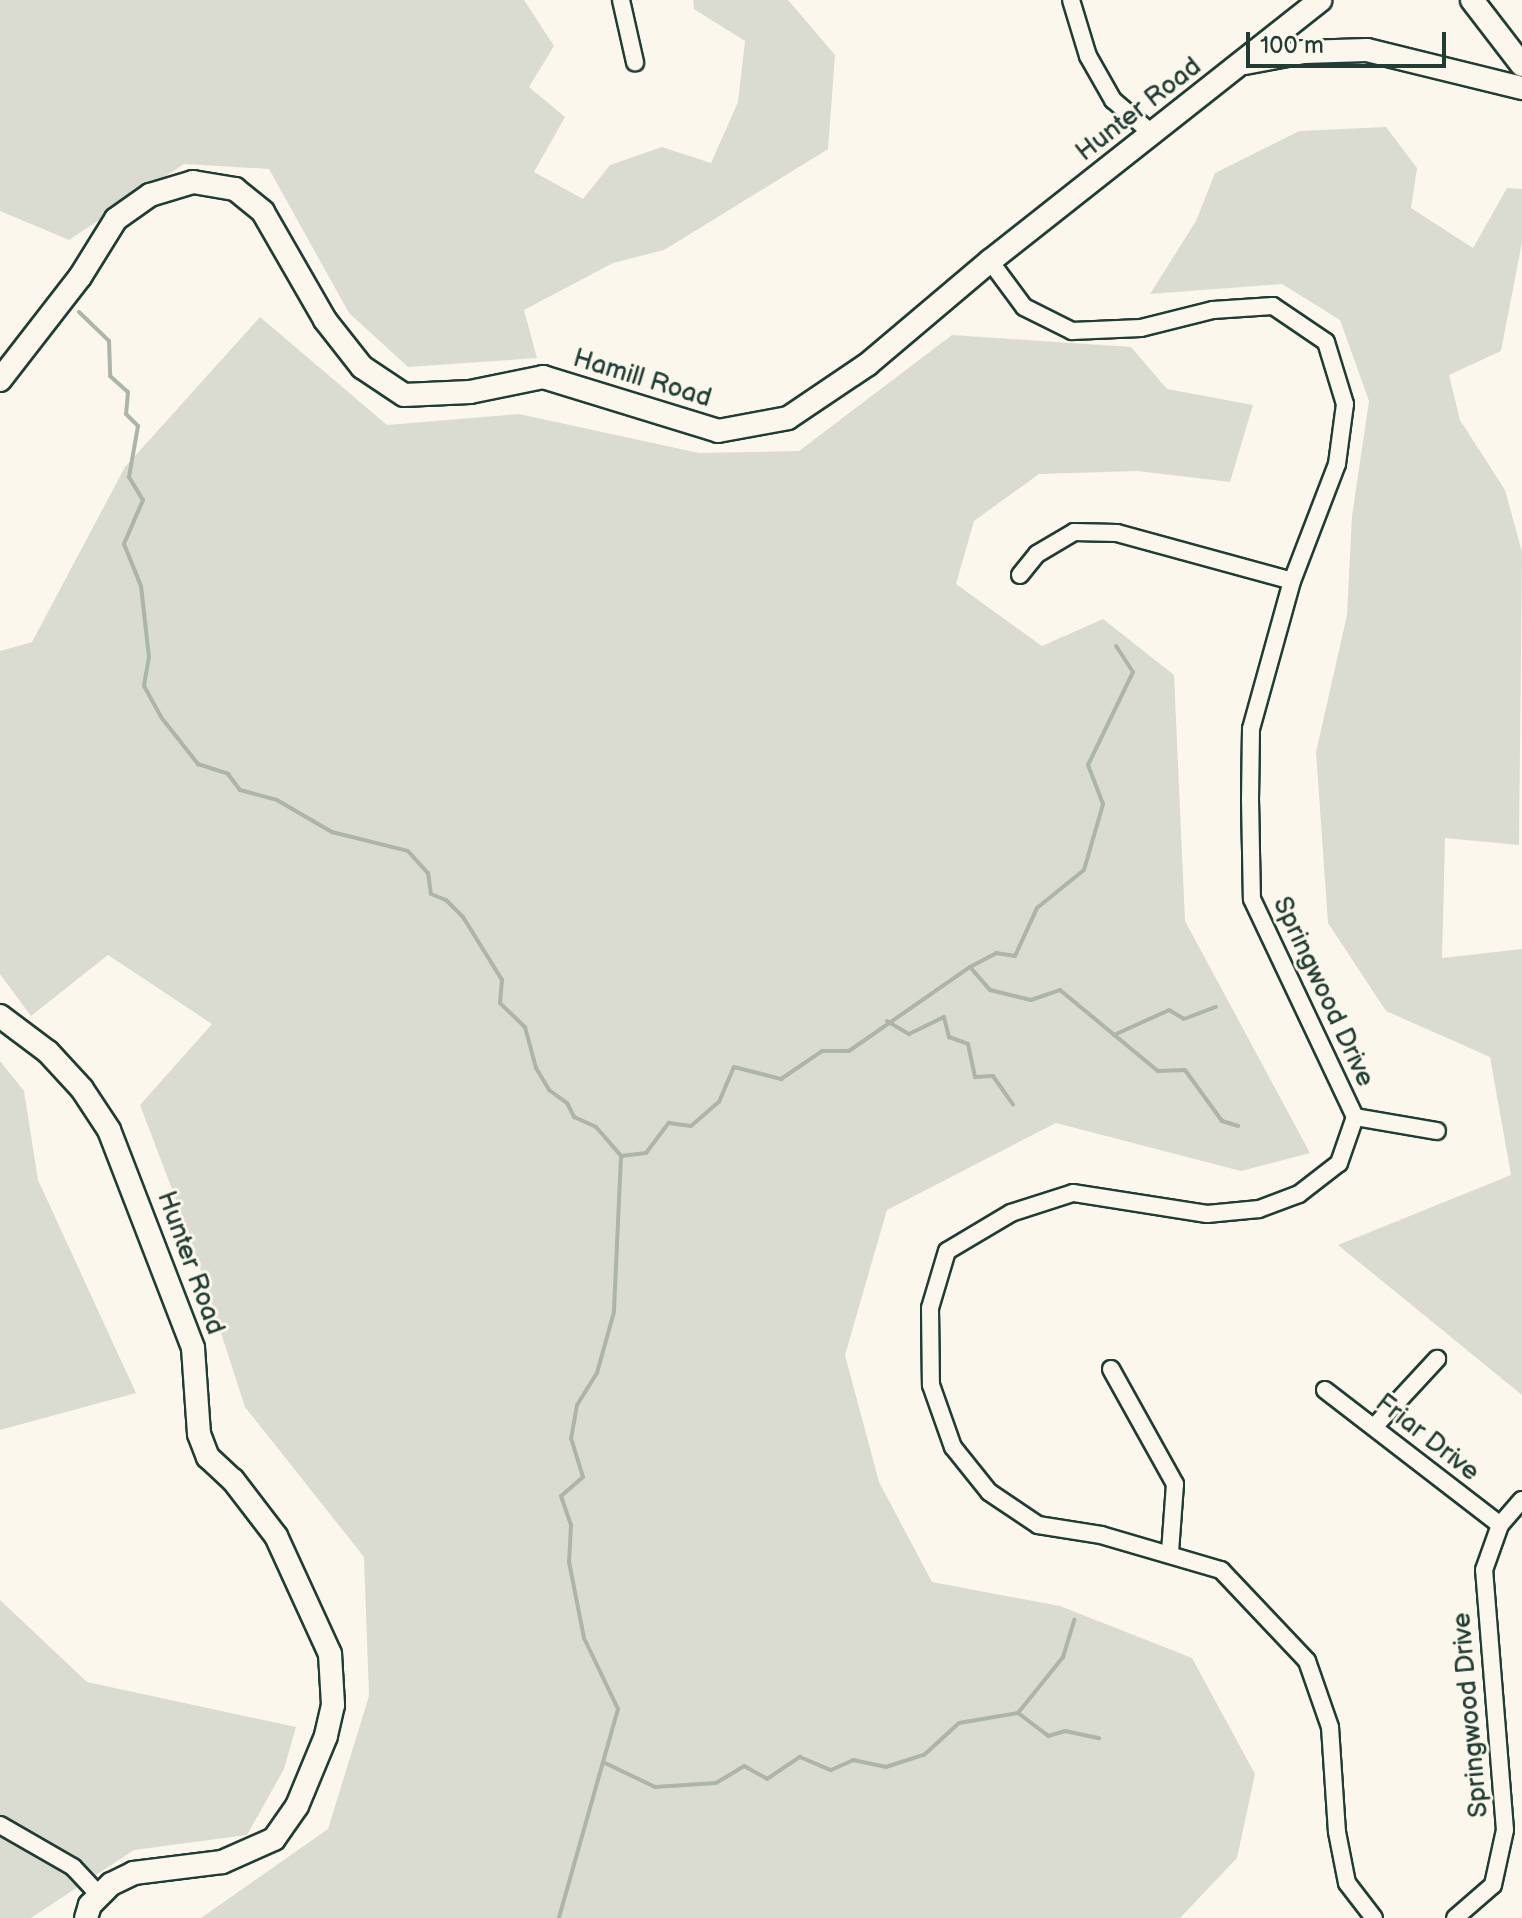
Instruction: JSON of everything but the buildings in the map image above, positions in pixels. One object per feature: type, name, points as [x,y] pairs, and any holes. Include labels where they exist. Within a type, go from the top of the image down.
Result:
[{"type":"street","points":[[621,0],[635,62]]},
{"type":"street","points":[[1071,0],[1088,56],[1113,100],[1154,135]]},
{"type":"street","name":"Hunter Road","points":[[990,261],[1154,135],[1320,0]]},
{"type":"street","points":[[1472,0],[1522,65]]},
{"type":"street","points":[[1243,64],[1304,52],[1367,50],[1490,76],[1522,88]]},
{"type":"street","name":"Hamill Road","points":[[0,380],[80,277],[116,219],[150,195],[193,182],[235,189],[263,212],[325,320],[362,367],[404,395],[470,392],[543,377],[718,431],[788,418],[868,364],[990,261]]},
{"type":"street","name":"Springwood Drive","points":[[990,261],[1024,307],[1072,331],[1141,328],[1213,310],[1273,306],[1326,342],[1345,404],[1337,464],[1292,581],[1251,729],[1252,899],[1355,1117],[1339,1163],[1299,1194],[1259,1209],[1207,1214],[1073,1193],[1011,1213],[947,1251],[930,1308],[931,1385],[953,1447],[989,1492],[1038,1525],[1170,1552],[1221,1570],[1307,1661],[1330,1727],[1337,1832],[1347,1883],[1374,1918]]},
{"type":"street","points":[[1020,575],[1037,554],[1074,532],[1117,533],[1292,581]]},
{"type":"street","name":"Hunter Road","points":[[0,1016],[48,1052],[82,1089],[109,1130],[193,1348],[199,1434],[208,1457],[233,1480],[276,1536],[330,1654],[333,1705],[326,1736],[297,1806],[274,1839],[222,1862],[134,1873],[99,1895],[86,1918]]},
{"type":"street","points":[[1355,1117],[1437,1131]]},
{"type":"street","points":[[1374,1427],[1437,1359]]},
{"type":"street","points":[[1111,1369],[1175,1484],[1170,1552]]},
{"type":"street","name":"Friar Drive","points":[[1325,1390],[1500,1525]]},
{"type":"street","name":"Springwood Drive","points":[[1455,1918],[1493,1885],[1505,1830],[1484,1570],[1500,1525],[1522,1500]]},
{"type":"street","points":[[0,1825],[73,1867],[99,1895]]},
{"type":"shaded area","points":[[0,0],[524,0],[554,46],[529,87],[565,117],[534,172],[583,199],[610,165],[662,147],[711,163],[738,102],[745,41],[694,9],[693,0],[788,0],[835,55],[828,149],[664,250],[613,263],[524,310],[537,358],[408,367],[349,313],[269,169],[184,164],[69,240],[0,211]]},
{"type":"shaded area","points":[[1386,127],[1417,168],[1411,208],[1473,248],[1507,188],[1522,189],[1522,242],[1501,351],[1449,375],[1460,420],[1505,490],[1522,552],[1519,845],[1445,838],[1442,958],[1522,949],[1522,1395],[1338,1245],[1511,1175],[1490,1057],[1386,1011],[1328,923],[1316,752],[1347,615],[1352,516],[1369,401],[1340,320],[1282,284],[1150,294],[1196,221],[1215,173],[1299,131]]},
{"type":"shaded area","points":[[260,317],[387,425],[519,414],[699,453],[799,451],[952,335],[1131,347],[1167,389],[1253,405],[1230,482],[1137,471],[1039,474],[974,521],[956,584],[1042,646],[1103,619],[1174,675],[1185,921],[1310,1153],[1241,1171],[1056,1123],[887,1210],[845,1355],[879,1482],[932,1582],[1060,1606],[1192,1658],[1255,1774],[1237,1858],[1180,1918],[201,1918],[328,1829],[369,1696],[364,1557],[245,1407],[189,1234],[140,1105],[212,1024],[108,955],[31,1016],[0,974],[0,651],[32,642],[125,467]]},
{"type":"shaded area","points":[[0,1061],[24,1091],[38,1180],[136,1393],[0,1430]]},
{"type":"shaded area","points":[[0,1600],[87,1682],[296,1727],[284,1769],[247,1835],[134,1850],[31,1918],[0,1918]]},
{"type":"waterway","points":[[79,312],[109,341],[110,376],[128,392],[126,414],[138,426],[129,477],[143,500],[124,544],[141,586],[149,657],[144,686],[161,717],[198,764],[228,774],[240,790],[277,800],[332,832],[408,851],[428,873],[431,894],[446,900],[463,917],[502,980],[500,1003],[525,1027],[536,1068],[549,1090],[567,1103],[574,1117],[596,1127],[621,1156],[614,1312],[597,1373],[577,1405],[571,1438],[583,1477],[561,1496],[571,1525],[569,1562],[584,1638],[618,1709],[559,1918]]},
{"type":"waterway","points":[[970,967],[996,953],[1015,956],[1037,908],[1084,870],[1103,804],[1088,765],[1133,672],[1116,646]]},
{"type":"waterway","points":[[621,1156],[646,1153],[669,1123],[691,1126],[719,1102],[734,1067],[781,1079],[822,1051],[849,1051],[970,967],[990,990],[1031,1000],[1060,990],[1158,1071],[1185,1070],[1222,1121],[1238,1126]]},
{"type":"waterway","points":[[1114,1035],[1169,1010],[1184,1019],[1216,1007]]},
{"type":"waterway","points":[[887,1021],[909,1034],[944,1017],[949,1037],[968,1044],[975,1077],[993,1076],[1013,1105]]},
{"type":"waterway","points":[[1018,1713],[1063,1657],[1074,1620]]},
{"type":"waterway","points":[[605,1763],[655,1787],[716,1783],[744,1766],[767,1779],[800,1757],[831,1770],[853,1760],[886,1767],[924,1755],[959,1723],[1018,1713],[1048,1736],[1065,1731],[1099,1738]]}]
